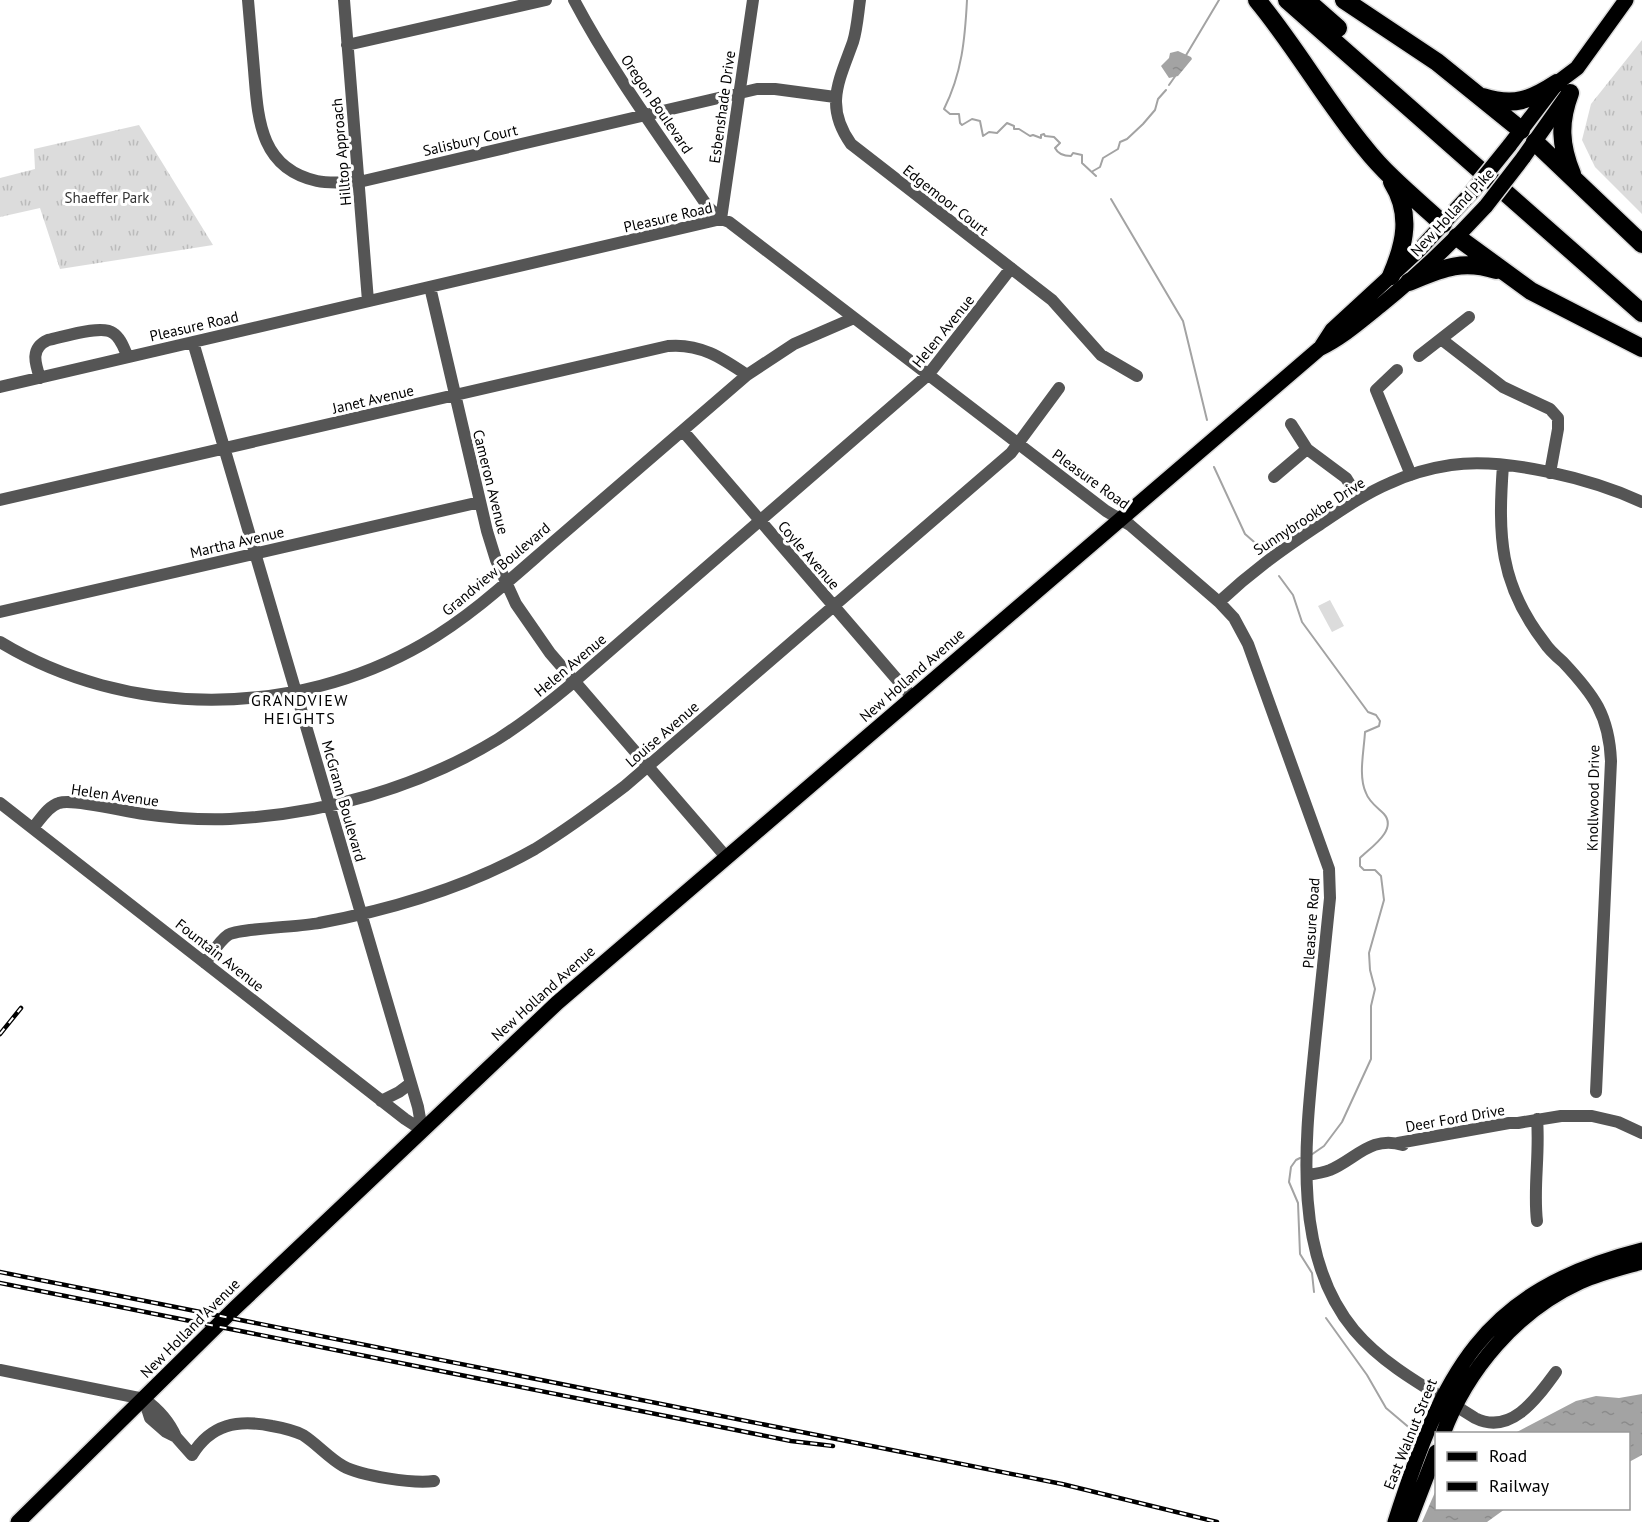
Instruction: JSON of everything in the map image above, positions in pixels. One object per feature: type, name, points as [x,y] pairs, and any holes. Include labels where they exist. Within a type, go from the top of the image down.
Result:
[{"type":"highway","points":[[1257,0],[1289,41],[1357,138],[1387,173],[1443,224]]},
{"type":"highway","points":[[1287,0],[1642,313]]},
{"type":"highway","points":[[1306,0],[1642,298]]},
{"type":"highway","points":[[1344,0],[1437,62],[1521,130]]},
{"type":"highway","points":[[1479,96],[1496,101],[1516,102],[1563,88],[1561,137],[1565,157],[1574,178]]},
{"type":"highway","points":[[1535,142],[1642,243]]},
{"type":"highway","points":[[1387,173],[1398,193],[1406,218],[1400,279],[1456,265],[1479,265],[1502,271]]},
{"type":"highway","points":[[1457,237],[1502,271],[1560,307],[1642,348]]},
{"type":"main road","name":"New Holland Pike","points":[[1400,279],[1457,237],[1486,206],[1535,142],[1563,88],[1626,0]]},
{"type":"main road","name":"New Holland Pike","points":[[1120,519],[1319,349],[1340,339],[1400,279],[1521,130],[1563,88]]},
{"type":"main road","points":[[1521,130],[1535,142]]},
{"type":"main road","points":[[1443,224],[1457,237]]},
{"type":"main road","name":"New Holland Avenue","points":[[18,1522],[212,1330],[591,973],[1120,519]]},
{"type":"main road","name":"East Walnut Street","points":[[1395,1522],[1442,1397],[1454,1374],[1479,1341],[1517,1306],[1547,1286],[1602,1261],[1642,1250]]},
{"type":"main road","name":"East Walnut Street","points":[[1444,1432],[1468,1382],[1491,1351],[1534,1310],[1557,1294],[1581,1282],[1642,1262]]},
{"type":"main road","name":"East Walnut Street","points":[[1409,1522],[1435,1457]]},
{"type":"street","name":"Salisbury Court","points":[[248,0],[259,124],[272,151],[289,168],[310,179],[329,183],[358,182],[740,92],[769,88],[835,97]]},
{"type":"street","name":"Hilltop Approach","points":[[344,0],[368,302]]},
{"type":"street","points":[[347,45],[546,0]]},
{"type":"street","name":"Oregon Boulevard","points":[[574,0],[586,24],[645,114],[708,207],[721,219]]},
{"type":"street","name":"Esbenshade Drive","points":[[721,219],[753,0]]},
{"type":"street","name":"Edgemoor Court","points":[[860,0],[855,35],[838,80],[835,97],[836,113],[841,128],[858,150],[1058,305],[1101,355],[1137,376]]},
{"type":"street","name":"Pleasure Road","points":[[0,387],[721,219],[729,222],[1106,511],[1130,525],[1219,602],[1234,618],[1248,645],[1329,869],[1330,898],[1306,1128],[1311,1222],[1317,1253],[1331,1293],[1344,1317],[1362,1339],[1387,1361],[1455,1406],[1485,1422],[1496,1424],[1507,1422],[1521,1412],[1556,1372]]},
{"type":"street","name":"Helen Avenue","points":[[33,828],[51,808],[63,802],[146,815],[207,819],[247,818],[329,806],[379,793],[446,767],[467,756],[521,723],[574,681],[928,375],[1011,268]]},
{"type":"street","name":"Cameron Avenue","points":[[430,287],[487,531],[505,583],[534,631],[574,681],[727,858]]},
{"type":"street","points":[[1419,356],[1469,317]]},
{"type":"street","name":"Grandview Boulevard","points":[[0,642],[27,657],[74,676],[100,685],[147,695],[195,700],[268,697],[338,681],[422,645],[462,619],[747,375],[794,344],[854,318]]},
{"type":"street","points":[[40,378],[35,352],[43,342],[48,340],[102,329],[112,331],[128,357]]},
{"type":"street","points":[[1441,339],[1503,387],[1550,409],[1558,418],[1550,473]]},
{"type":"street","name":"McGrann Boulevard","points":[[193,342],[411,1083],[422,1130]]},
{"type":"street","name":"Janet Avenue","points":[[0,500],[678,345],[706,350],[747,375]]},
{"type":"street","points":[[1396,370],[1376,390],[1411,475]]},
{"type":"street","name":"Louise Avenue","points":[[205,963],[219,944],[230,934],[298,927],[361,915],[401,904],[454,886],[534,849],[579,820],[648,766],[1003,460],[1019,444],[1059,388]]},
{"type":"street","points":[[1291,424],[1307,449],[1346,478],[1359,499]]},
{"type":"street","name":"Coyle Avenue","points":[[683,431],[913,698]]},
{"type":"street","points":[[1274,477],[1307,449]]},
{"type":"street","name":"Sunnybrookbe Drive","points":[[1219,602],[1274,555],[1359,499],[1411,475],[1452,465],[1503,465],[1550,473],[1617,490],[1642,502]]},
{"type":"street","name":"Knollwood Drive","points":[[1503,465],[1500,527],[1507,573],[1514,592],[1544,643],[1594,699],[1609,731],[1611,761],[1596,1092]]},
{"type":"street","name":"Martha Avenue","points":[[0,612],[480,502]]},
{"type":"street","name":"Fountain Avenue","points":[[0,802],[381,1101],[422,1130]]},
{"type":"street","points":[[381,1101],[411,1083]]},
{"type":"street","name":"Deer Ford Drive","points":[[1307,1175],[1329,1170],[1357,1152],[1374,1145],[1398,1143],[1537,1119],[1592,1116],[1617,1122],[1642,1133]]},
{"type":"street","points":[[1537,1119],[1539,1145],[1537,1221]]},
{"type":"street","points":[[0,1370],[144,1399],[150,1418],[166,1432],[176,1437],[192,1455],[202,1440],[220,1429],[235,1423],[258,1423],[300,1434],[351,1470],[416,1483],[434,1481]]},
{"type":"green space","points":[[1642,40],[1642,214],[1595,167],[1582,140],[1591,104]]},
{"type":"green space","name":"Shaeffer Park","points":[[139,125],[213,245],[60,269],[40,208],[0,217],[0,178],[35,169],[34,149]]},
{"type":"green space","points":[[1330,600],[1344,626],[1332,632],[1318,606]]},
{"type":"water","points":[[1178,51],[1192,59],[1178,76],[1169,78],[1161,66],[1169,58],[1170,53]]},
{"type":"water","points":[[1642,1394],[1642,1455],[1630,1461],[1630,1432],[1517,1432],[1576,1401],[1596,1396],[1619,1398]]},
{"type":"water","points":[[1435,1492],[1435,1510],[1504,1510],[1487,1522],[1422,1522]]},
{"type":"waterway","points":[[967,0],[959,69],[944,109],[950,114],[959,114],[962,125],[972,119],[980,121],[983,136],[989,132],[997,133],[1007,123],[1030,136],[1041,138],[1044,134],[1054,137],[1060,143],[1055,148],[1058,152],[1066,156],[1071,156],[1073,153],[1082,155],[1082,163],[1096,176]]},
{"type":"waterway","points":[[1185,57],[1219,0]]},
{"type":"waterway","points":[[1169,85],[1176,75]]},
{"type":"waterway","points":[[1093,171],[1100,167],[1103,158],[1118,149],[1120,142],[1127,139],[1143,124],[1155,110],[1158,99],[1166,90]]},
{"type":"waterway","points":[[1111,199],[1183,321],[1207,420]]},
{"type":"waterway","points":[[1214,467],[1245,534],[1261,548]]},
{"type":"waterway","points":[[1279,576],[1293,595],[1302,622],[1368,712],[1376,715],[1380,721],[1379,726],[1365,732],[1362,779],[1367,796],[1384,814],[1388,826],[1376,844],[1360,858],[1360,866],[1364,870],[1375,870],[1381,876],[1384,900],[1369,953],[1370,970],[1375,989],[1371,1006],[1371,1059],[1342,1122],[1324,1146],[1311,1155]]},
{"type":"waterway","points":[[1300,1158],[1291,1167],[1289,1182],[1298,1203],[1300,1254],[1312,1273],[1314,1292]]},
{"type":"waterway","points":[[1326,1318],[1367,1375],[1386,1408],[1412,1430]]},
{"type":"railway","points":[[0,1034],[21,1008]]},
{"type":"railway","points":[[0,1272],[1062,1484],[1217,1522]]},
{"type":"railway","points":[[0,1283],[791,1441],[833,1446]]},
{"type":"district","name":"GRANDVIEW HEIGHTS","points":[[300,709]]}]
